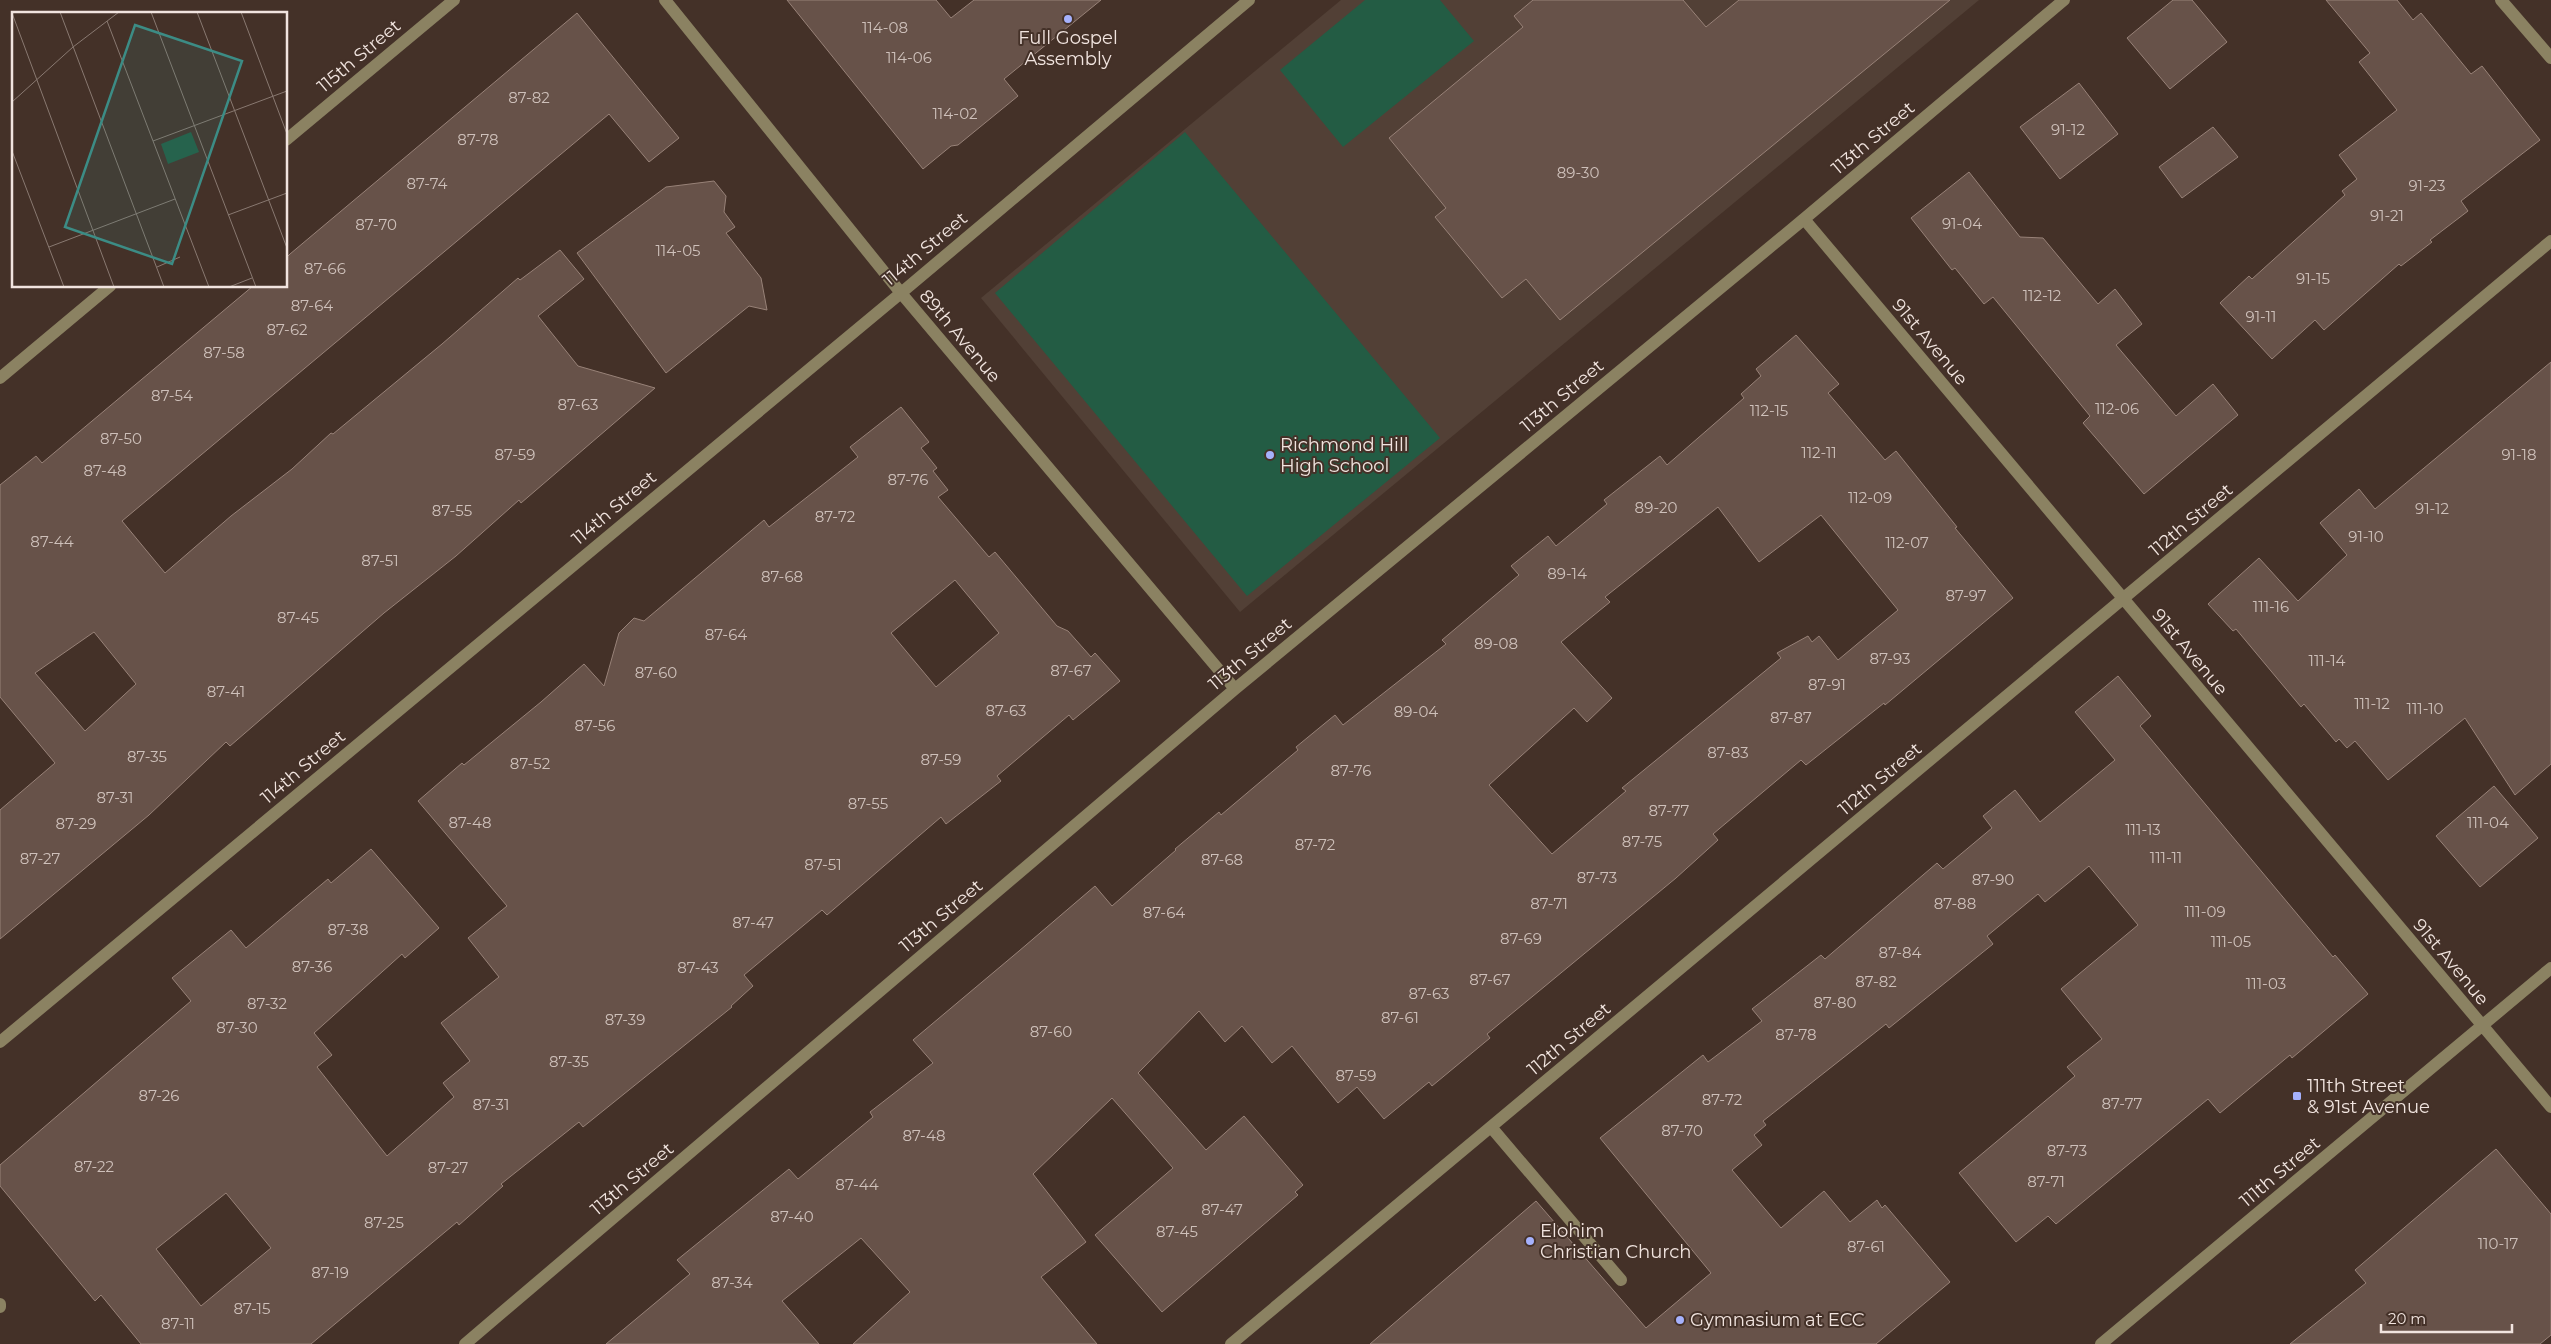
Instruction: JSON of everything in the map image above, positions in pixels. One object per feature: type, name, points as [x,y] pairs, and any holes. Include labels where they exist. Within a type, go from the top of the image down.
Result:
[{"type":"street","name":"115th Street","points":[[288,138],[454,0]]},
{"type":"street","name":"89th Avenue","points":[[666,0],[901,293],[1234,689]]},
{"type":"street","name":"114th Street","points":[[0,1042],[901,293],[1249,0]]},
{"type":"street","name":"113th Street","points":[[465,1344],[1234,689],[1804,219],[2064,0]]},
{"type":"street","points":[[2501,0],[2551,58]]},
{"type":"street","name":"91st Avenue","points":[[1804,219],[2551,1107]]},
{"type":"street","name":"112th Street","points":[[1231,1344],[2123,600],[2551,240]]},
{"type":"street","points":[[0,378],[108,288]]},
{"type":"street","name":"111th Street","points":[[2101,1344],[2551,968]]},
{"type":"street","points":[[1491,1127],[1621,1280]]},
{"type":"shaded area","name":"Richmond Hill High School","points":[[1341,0],[1979,0],[1240,612],[981,298]]},
{"type":"green space","points":[[1365,0],[1440,0],[1474,41],[1343,147],[1280,70]]},
{"type":"green space","points":[[1185,132],[1440,438],[1247,596],[995,293]]},
{"type":"building","points":[[787,0],[936,0],[951,18],[974,0],[1101,0],[1004,79],[1018,96],[958,145],[951,146],[923,169]]},
{"type":"building","points":[[1533,0],[1683,0],[1706,27],[1739,0],[1950,0],[1560,320],[1526,279],[1502,298],[1435,217],[1446,208],[1389,138],[1523,27],[1514,16]]},
{"type":"building","points":[[2173,0],[2192,0],[2227,42],[2170,89],[2127,38]]},
{"type":"building","points":[[2326,0],[2397,0],[2413,20],[2421,13],[2471,74],[2482,66],[2540,140],[2461,201],[2468,211],[2430,240],[2432,242],[2401,266],[2399,264],[2324,330],[2315,320],[2272,359],[2220,303],[2249,276],[2252,279],[2345,195],[2342,191],[2357,179],[2339,155],[2397,110],[2359,62],[2370,53]]},
{"type":"building","points":[[577,13],[679,138],[649,162],[609,114],[122,521],[165,573],[231,516],[292,469],[331,433],[333,434],[442,344],[518,278],[520,280],[560,250],[584,279],[538,316],[578,366],[655,388],[521,503],[519,500],[456,556],[384,613],[230,746],[226,742],[149,815],[0,939],[0,810],[55,763],[0,697],[0,485],[36,456],[42,463],[251,288],[288,288],[288,256]],"holes":[[[94,632],[136,684],[85,731],[35,673]]]},
{"type":"building","points":[[2079,83],[2118,134],[2060,179],[2020,127]]},
{"type":"building","points":[[2213,127],[2238,157],[2182,198],[2159,167]]},
{"type":"building","points":[[1969,172],[2020,237],[2043,238],[2098,304],[2115,289],[2142,324],[2116,345],[2176,416],[2213,384],[2238,415],[2144,494],[2083,423],[2090,416],[1993,297],[1984,304],[1955,268],[1952,270],[1911,218]]},
{"type":"building","points":[[714,181],[726,196],[724,212],[735,227],[726,233],[761,278],[767,310],[749,306],[666,373],[577,253],[666,187]]},
{"type":"building","points":[[1796,335],[1839,384],[1828,393],[1885,460],[1896,451],[1957,527],[1955,528],[2013,598],[1885,705],[1884,703],[1806,765],[1801,760],[1713,834],[1718,840],[1676,878],[1487,1034],[1490,1038],[1432,1086],[1429,1082],[1384,1119],[1357,1087],[1338,1103],[1292,1046],[1272,1063],[1242,1026],[1225,1042],[1199,1011],[1138,1073],[1206,1150],[1244,1116],[1303,1185],[1295,1192],[1298,1195],[1162,1312],[1095,1235],[1173,1168],[1112,1098],[1033,1174],[1086,1242],[1041,1277],[1097,1344],[853,1344],[910,1292],[861,1238],[782,1301],[819,1344],[606,1344],[690,1274],[677,1260],[789,1169],[798,1179],[873,1117],[870,1112],[933,1063],[913,1040],[1095,886],[1112,906],[1219,812],[1221,815],[1298,750],[1296,747],[1335,715],[1343,725],[1446,644],[1442,640],[1519,575],[1511,566],[1548,536],[1556,546],[1607,504],[1604,500],[1660,456],[1667,465],[1744,398],[1741,394],[1761,376],[1756,369]],"holes":[[[1718,507],[1759,562],[1821,515],[1898,610],[1838,660],[1819,636],[1812,642],[1808,636],[1777,653],[1781,658],[1622,788],[1626,791],[1552,854],[1489,785],[1574,708],[1587,722],[1612,698],[1561,642],[1610,602],[1605,597]]]},
{"type":"building","points":[[2551,362],[2551,764],[2515,795],[2465,718],[2388,780],[2355,741],[2347,748],[2339,739],[2336,742],[2304,704],[2301,707],[2236,629],[2233,631],[2208,604],[2259,558],[2298,601],[2347,555],[2320,523],[2359,489],[2375,509]]},
{"type":"building","points":[[901,407],[929,442],[921,448],[937,468],[933,471],[948,490],[938,497],[989,557],[995,552],[1057,626],[1068,631],[1091,657],[1095,653],[1120,681],[1073,720],[1069,715],[997,776],[1001,781],[946,824],[941,817],[827,915],[822,910],[744,975],[753,986],[732,1007],[583,1127],[579,1122],[501,1184],[503,1186],[459,1225],[457,1222],[311,1344],[141,1344],[101,1295],[95,1301],[0,1186],[0,1165],[191,1001],[172,978],[231,930],[246,948],[328,879],[331,883],[371,849],[439,928],[405,958],[402,954],[314,1033],[332,1055],[317,1067],[387,1156],[454,1097],[443,1083],[470,1061],[441,1023],[499,977],[468,938],[507,906],[418,801],[462,763],[464,765],[541,702],[584,664],[604,686],[619,633],[634,618],[644,621],[764,520],[769,527],[858,457],[850,447]],"holes":[[[955,580],[999,633],[936,687],[891,633]],[[226,1193],[271,1248],[201,1306],[156,1249]]]},
{"type":"building","points":[[2118,676],[2151,716],[2140,726],[2333,957],[2335,955],[2368,994],[2292,1058],[2290,1055],[2220,1113],[2208,1099],[2056,1224],[2048,1216],[2016,1242],[1959,1173],[2075,1076],[2067,1067],[2102,1039],[2061,989],[2138,925],[2089,866],[2045,902],[2038,894],[1987,936],[1993,944],[1889,1028],[1886,1024],[1763,1121],[1766,1125],[1754,1135],[1762,1145],[1732,1170],[1781,1228],[1824,1191],[1850,1222],[1877,1200],[1882,1208],[1885,1205],[1950,1282],[1876,1344],[1370,1344],[1536,1201],[1646,1328],[1711,1273],[1600,1138],[1703,1055],[1708,1062],[1762,1021],[1752,1009],[1821,955],[1825,959],[1937,863],[1943,869],[1992,828],[1983,816],[2015,790],[2040,822],[2115,760],[2075,712]]},
{"type":"building","points":[[2494,786],[2538,838],[2480,887],[2436,836]]},
{"type":"building","points":[[2496,1149],[2551,1214],[2551,1335],[2540,1344],[2290,1344],[2366,1283],[2355,1270]]},
{"type":"place","name":"Full Gospel Assembly","points":[[1068,19]]},
{"type":"place","name":"Richmond Hill High School","points":[[1270,455]]},
{"type":"place","name":"111th Street & 91st Avenue","points":[[2297,1096]]},
{"type":"place","name":"Elohim Christian Church","points":[[1530,1241]]},
{"type":"place","name":"Gymnasium at ECC","points":[[1680,1320]]}]
